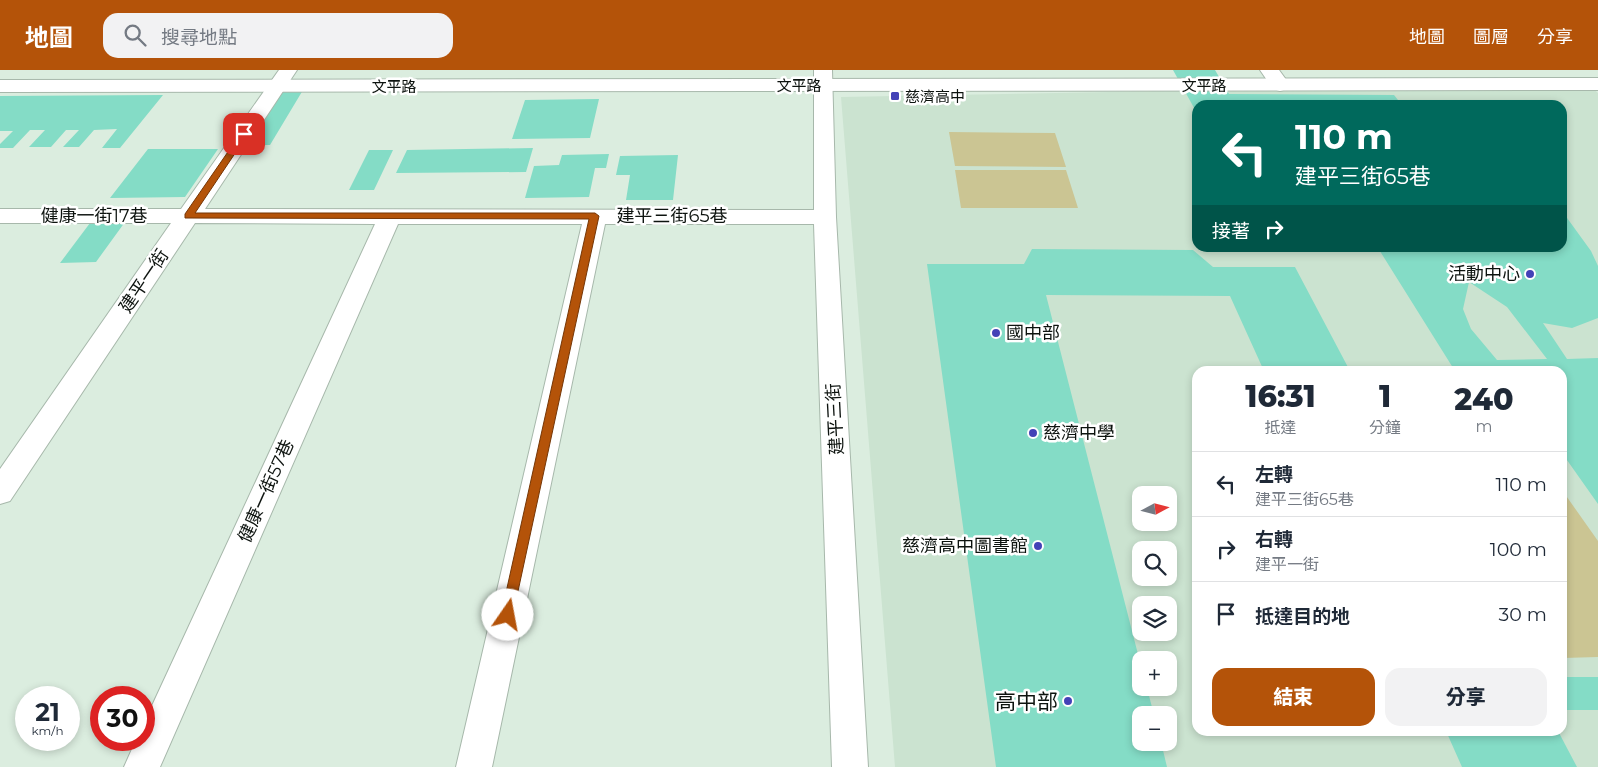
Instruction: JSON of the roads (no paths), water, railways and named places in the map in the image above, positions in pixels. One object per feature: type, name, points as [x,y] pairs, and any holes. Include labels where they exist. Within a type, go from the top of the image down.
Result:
[{"type":"street","name":"文平路","points":[[0,86],[282,78],[1274,77],[1598,84]]},
{"type":"street","name":"建平一街","points":[[0,492],[282,78]]},
{"type":"street","name":"建平三街","points":[[823,78],[825,217],[850,767]]},
{"type":"street","name":"健康一街17巷","points":[[0,216],[188,216]]},
{"type":"street","name":"建平三街65巷","points":[[188,216],[825,217]]},
{"type":"street","name":"健康一街57巷","points":[[142,767],[390,216]]},
{"type":"street","points":[[474,767],[595,216]]},
{"type":"place","name":"慈濟高中","points":[[895,96]]},
{"type":"place","name":"活動中心","points":[[1530,274]]},
{"type":"place","name":"國中部","points":[[996,333]]},
{"type":"place","name":"慈濟中學","points":[[1033,433]]},
{"type":"place","name":"慈濟高中圖書館","points":[[1038,546]]},
{"type":"place","name":"高中部","points":[[1068,701]]}]
